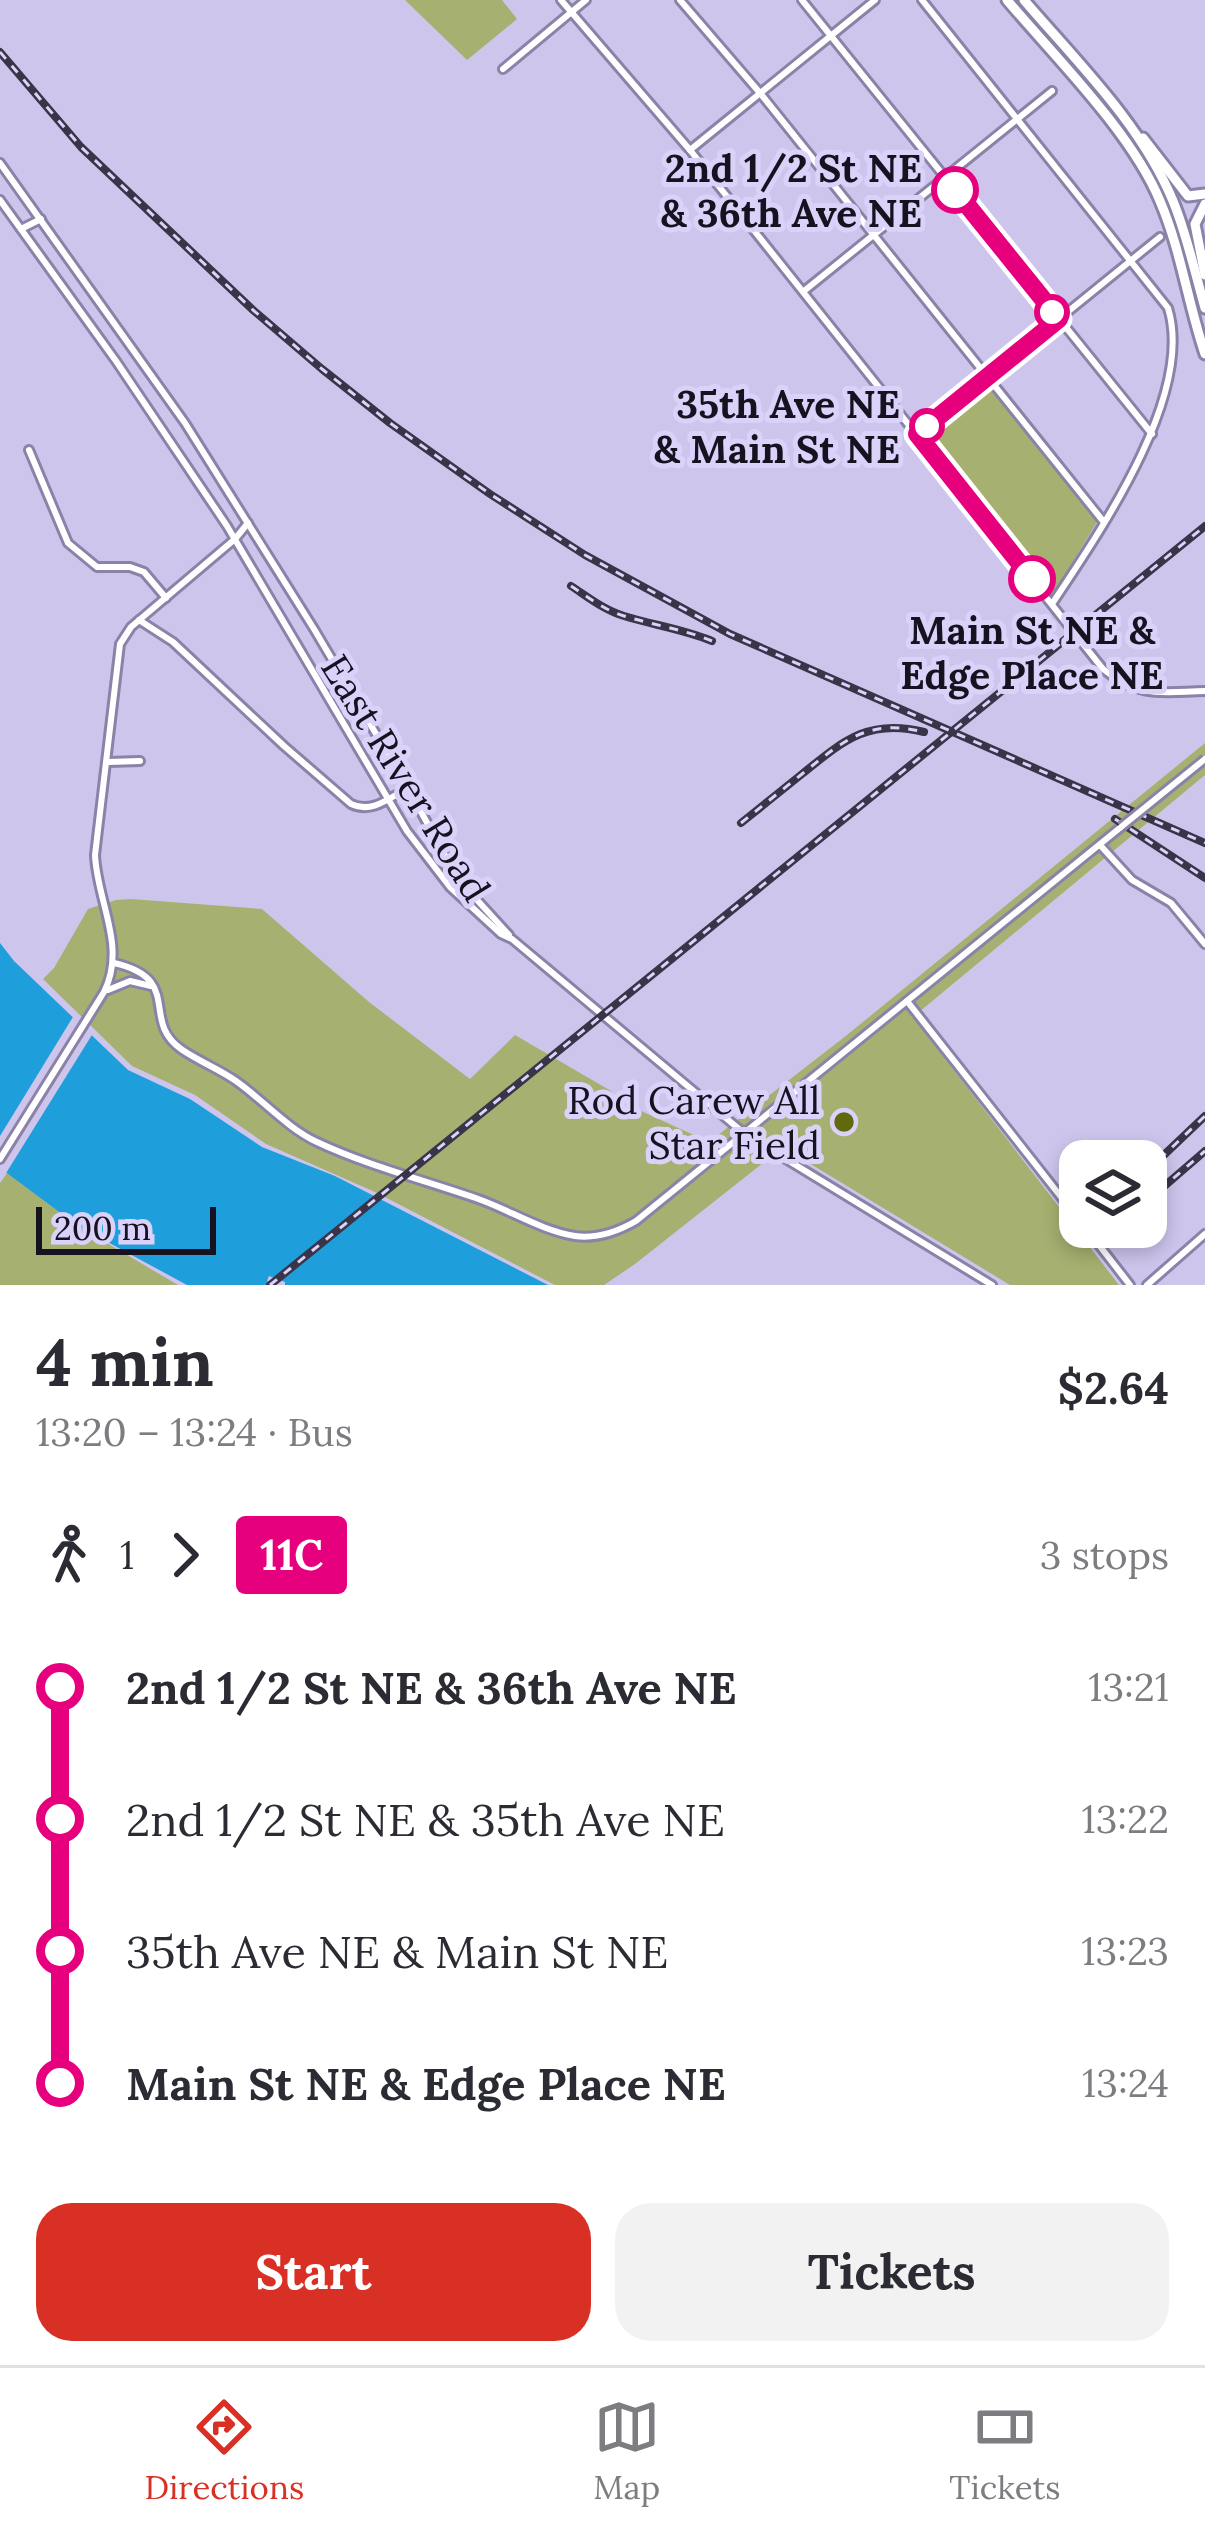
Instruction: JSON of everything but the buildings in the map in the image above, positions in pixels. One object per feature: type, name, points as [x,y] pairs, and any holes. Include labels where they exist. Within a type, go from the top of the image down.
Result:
[{"type":"main road","points":[[1007,0],[1113,126],[1150,180],[1169,228],[1205,354]]},
{"type":"main road","points":[[1024,0],[1161,157],[1188,196],[1205,194]]},
{"type":"main road","points":[[1128,121],[1173,201],[1205,308]]},
{"type":"main road","points":[[1205,204],[1195,224],[1205,275]]},
{"type":"street","points":[[561,0],[690,150],[1103,669],[1142,692],[1205,691]]},
{"type":"street","points":[[502,69],[586,0]]},
{"type":"street","points":[[680,0],[1103,521]]},
{"type":"street","points":[[802,0],[1152,434]]},
{"type":"street","points":[[690,150],[875,0]]},
{"type":"street","points":[[922,0],[1168,308],[1173,334],[1168,383],[1152,434],[1052,604]]},
{"type":"street","points":[[804,291],[1052,91]]},
{"type":"street","name":"East River Road","points":[[0,163],[185,423],[448,861],[512,939]]},
{"type":"street","name":"East River Road","points":[[0,200],[116,361],[235,539],[425,857],[450,887],[512,939]]},
{"type":"street","points":[[21,229],[41,219]]},
{"type":"street","points":[[917,434],[1160,237]]},
{"type":"street","points":[[29,450],[68,543],[98,567],[138,568],[166,598]]},
{"type":"street","points":[[0,1159],[104,992],[114,963],[95,855],[120,644],[138,620],[248,523]]},
{"type":"street","points":[[138,620],[173,642],[351,803],[375,807],[408,788]]},
{"type":"street","points":[[114,963],[140,971],[154,988],[163,1027],[175,1044],[232,1079],[314,1141],[572,1236],[599,1236],[636,1221],[1205,759]]},
{"type":"street","points":[[106,762],[140,761]]},
{"type":"street","points":[[1100,844],[1124,873],[1171,904],[1205,944]]},
{"type":"street","points":[[512,939],[745,1134],[992,1285]]},
{"type":"street","points":[[104,992],[130,981],[154,988]]},
{"type":"street","points":[[907,1001],[1059,1195]]},
{"type":"street","points":[[1147,1285],[1205,1234]]},
{"type":"street","points":[[1101,1248],[1130,1285]]},
{"type":"green space","points":[[405,0],[502,0],[517,19],[467,60]]},
{"type":"green space","points":[[987,383],[1097,522],[1052,596],[925,434]]},
{"type":"green space","points":[[1205,743],[1205,775],[913,1017],[1059,1207],[1059,1248],[1091,1248],[1119,1285],[1010,1285],[781,1146],[604,1285],[555,1285],[375,1192],[266,1144],[195,1095],[132,1066],[43,979],[88,909],[116,900],[262,909],[369,1002],[470,1079],[515,1035],[611,1091],[615,1099],[709,1142]]},
{"type":"green space","points":[[7,1173],[78,1226],[178,1285],[0,1285],[0,1183]]},
{"type":"water","points":[[0,943],[128,1070],[190,1099],[262,1147],[335,1176],[548,1285],[285,1285],[269,1276],[267,1281],[277,1285],[187,1285],[78,1226],[0,1168]]},
{"type":"pier","points":[[76,1012],[95,1030],[3,1178],[0,1136]]},
{"type":"railway","points":[[0,52],[81,147],[253,310],[390,423],[490,494],[585,555],[730,634],[1205,843]]},
{"type":"railway","points":[[270,1285],[1205,526]]},
{"type":"railway","points":[[571,586],[617,613],[712,641]]},
{"type":"railway","points":[[741,823],[857,735],[887,728],[924,732]]},
{"type":"railway","points":[[1115,819],[1205,878]]},
{"type":"railway","points":[[1167,1152],[1205,1116]]},
{"type":"railway","points":[[1167,1184],[1205,1151]]},
{"type":"bus line","name":"11C","points":[[955,190],[1059,319],[917,434],[1032,579]]},
{"type":"place","name":"2nd 1/2 St NE & 36th Ave NE","points":[[955,190]]},
{"type":"place","name":"35th Ave NE & Main St NE","points":[[927,426]]},
{"type":"place","name":"Main St NE & Edge Place NE","points":[[1032,579]]},
{"type":"place","name":"Rod Carew All Star Field","points":[[844,1122]]}]
